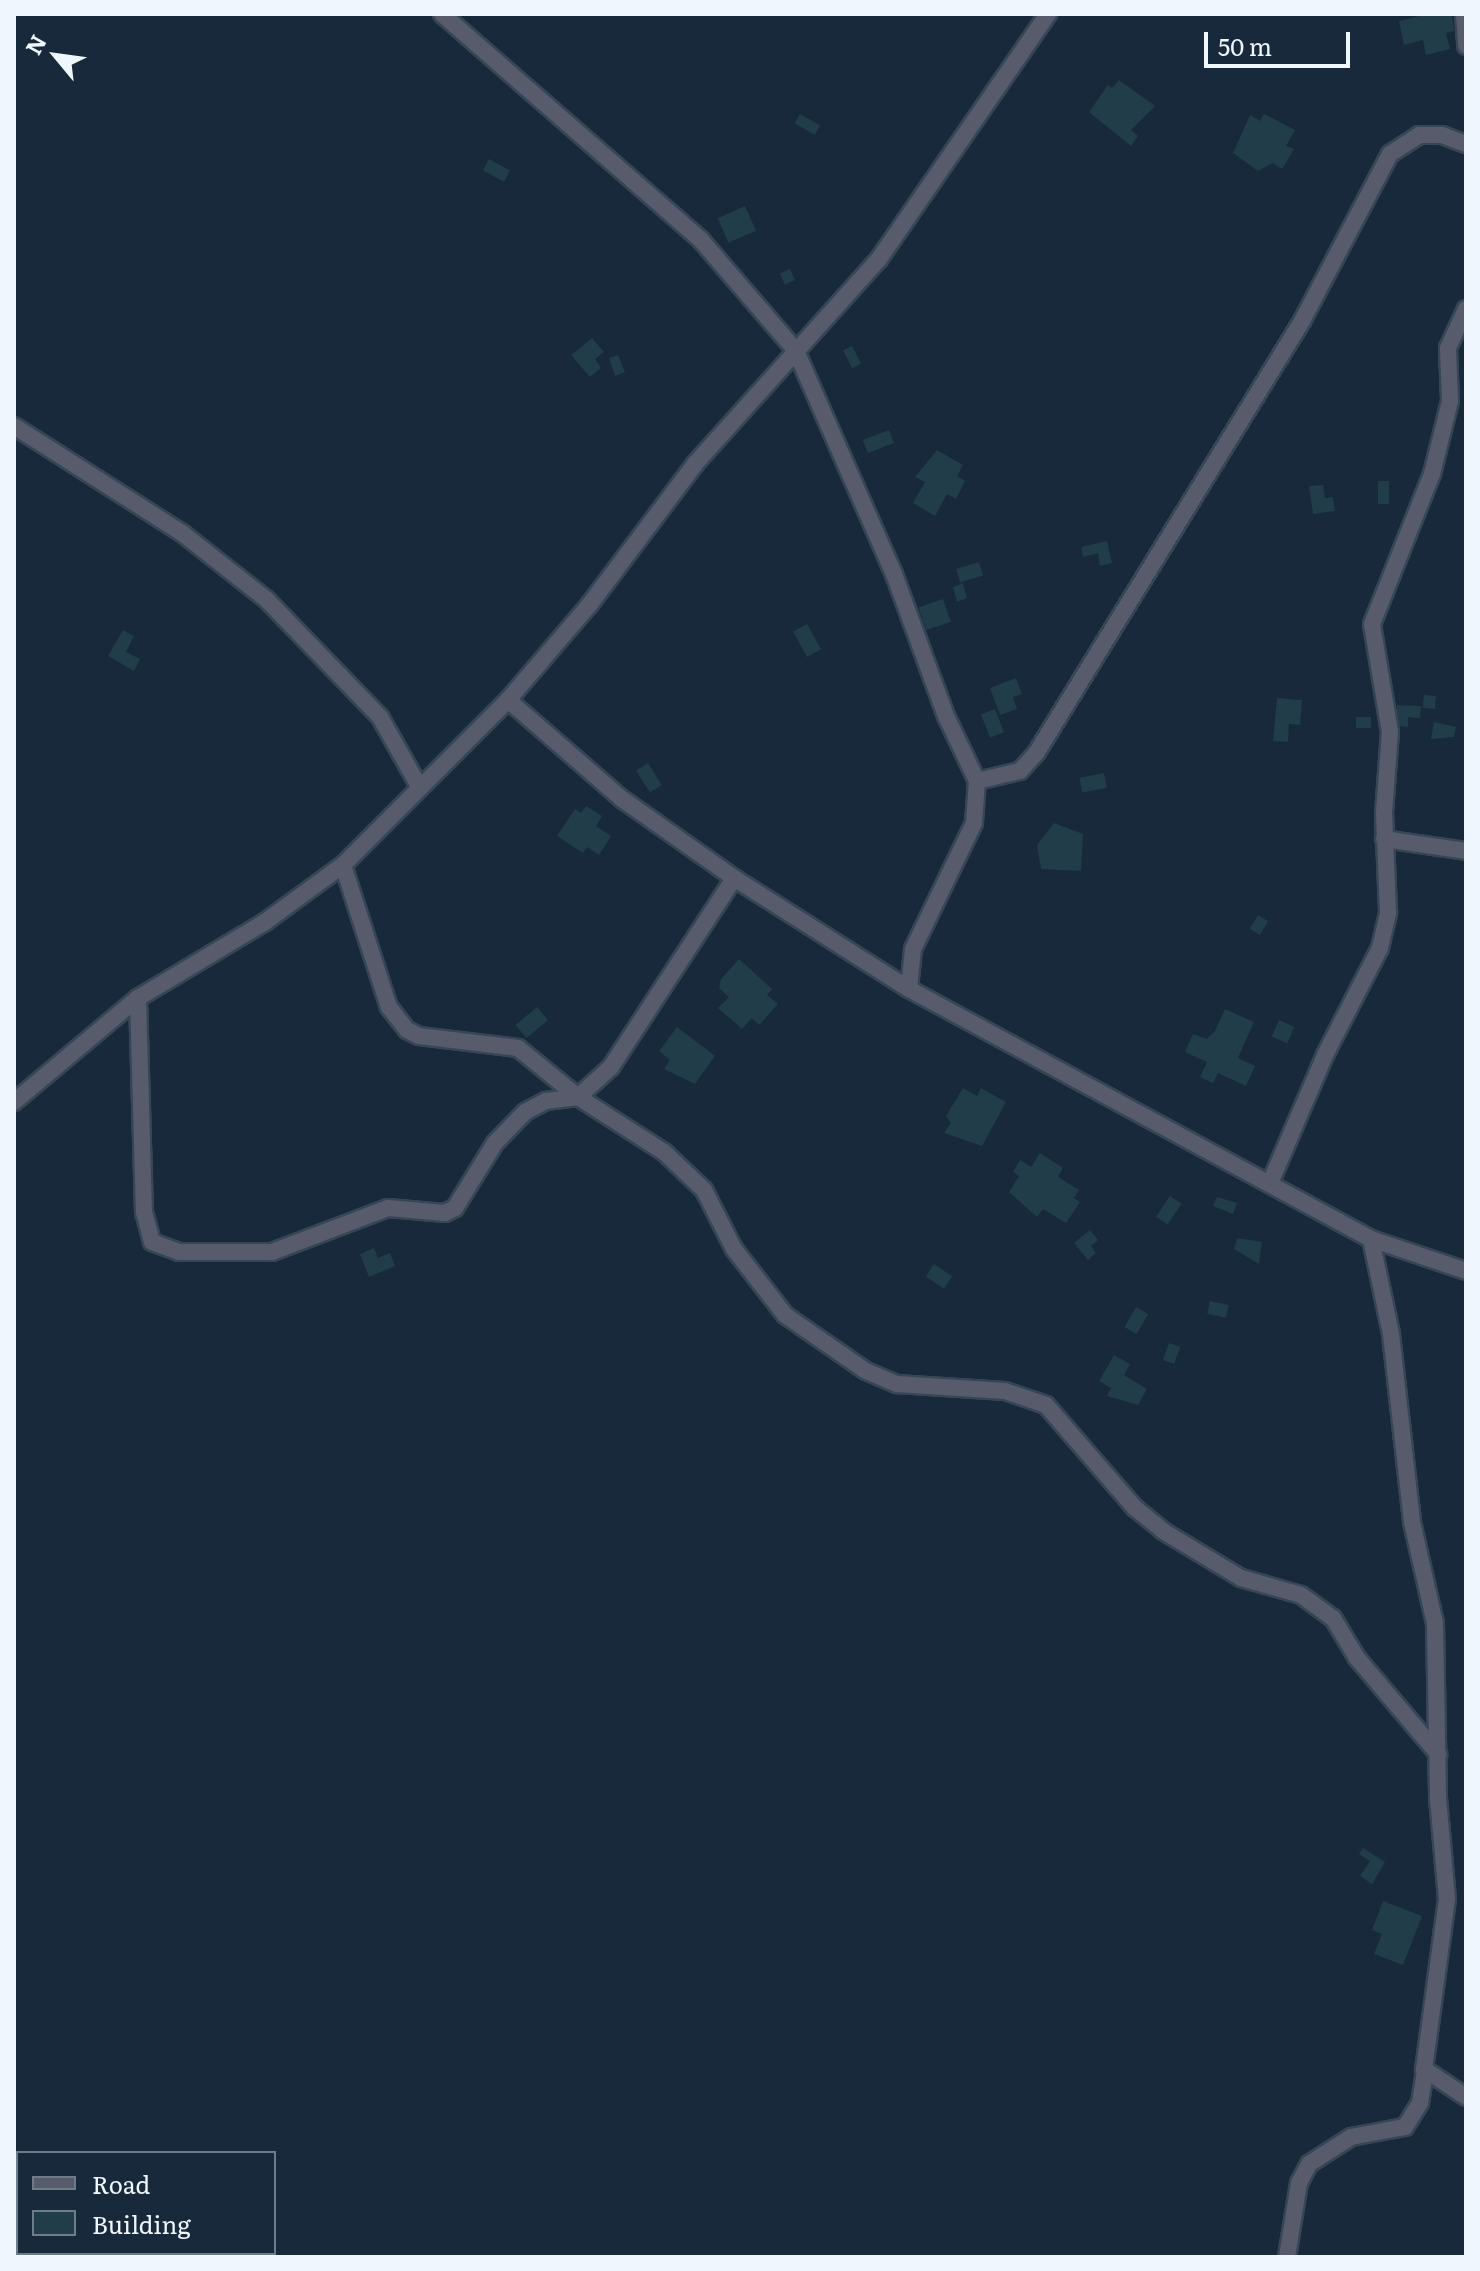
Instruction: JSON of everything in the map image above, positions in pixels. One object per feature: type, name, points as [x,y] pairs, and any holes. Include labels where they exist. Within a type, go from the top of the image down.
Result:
[{"type":"street","points":[[442,14],[701,240],[796,351],[894,574],[946,716],[977,781],[974,823],[913,949],[909,989]]},
{"type":"street","points":[[14,1102],[138,998],[265,922],[343,865],[508,700],[590,604],[678,484],[879,259],[1048,14]]},
{"type":"street","points":[[1464,14],[1466,46]]},
{"type":"street","points":[[977,781],[1020,771],[1037,752],[1302,321],[1390,154],[1419,135],[1442,135],[1466,144]]},
{"type":"street","points":[[1270,1183],[1325,1055],[1380,948],[1388,912],[1384,839],[1390,732],[1372,624],[1432,474],[1450,401],[1448,348],[1466,309]]},
{"type":"street","points":[[14,426],[182,533],[258,591],[370,705],[420,788]]},
{"type":"street","points":[[508,700],[622,799],[734,878],[909,989],[1371,1239],[1466,1271]]},
{"type":"street","points":[[1384,839],[1466,851]]},
{"type":"street","points":[[343,865],[389,1007],[407,1030],[419,1036],[518,1048],[578,1097],[688,1170],[721,1216],[749,1272],[806,1333],[897,1384],[1005,1391],[1046,1405],[1135,1508],[1163,1531],[1241,1578],[1301,1595],[1333,1618],[1357,1658],[1438,1754]]},
{"type":"street","points":[[138,998],[144,1212],[152,1242],[165,1248],[211,1254],[272,1252],[388,1208],[445,1213],[455,1208],[495,1143],[525,1112],[546,1101],[578,1097],[627,1049],[734,878]]},
{"type":"street","points":[[1287,2257],[1299,2183],[1309,2164],[1351,2137],[1405,2127],[1420,2103],[1447,1899],[1438,1754],[1435,1623],[1412,1522],[1391,1334],[1371,1239]]},
{"type":"street","points":[[1425,2073],[1466,2097]]},
{"type":"building","points":[[1427,14],[1451,14],[1455,31],[1446,33],[1450,49],[1426,55],[1423,40],[1404,45],[1399,21]]},
{"type":"building","points":[[1119,80],[1155,106],[1131,130],[1138,136],[1131,146],[1089,112],[1108,85],[1112,88]]},
{"type":"building","points":[[800,114],[820,125],[815,135],[795,124]]},
{"type":"building","points":[[1264,114],[1295,130],[1286,146],[1294,149],[1282,169],[1273,163],[1258,171],[1233,153],[1250,115],[1260,121]]},
{"type":"building","points":[[489,159],[510,170],[504,182],[483,170]]},
{"type":"building","points":[[745,206],[756,231],[729,243],[718,218]]},
{"type":"building","points":[[790,269],[795,280],[785,284],[780,273]]},
{"type":"building","points":[[592,338],[604,352],[595,359],[601,368],[590,377],[571,355]]},
{"type":"building","points":[[852,346],[861,364],[852,368],[843,351]]},
{"type":"building","points":[[618,355],[625,372],[615,376],[609,358]]},
{"type":"building","points":[[889,430],[894,443],[868,453],[863,440]]},
{"type":"building","points":[[937,450],[963,465],[957,476],[965,481],[956,499],[947,494],[935,516],[913,503],[925,482],[915,477]]},
{"type":"building","points":[[1378,481],[1389,481],[1389,504],[1378,504]]},
{"type":"building","points":[[1323,485],[1325,498],[1333,497],[1335,511],[1313,514],[1309,486]]},
{"type":"building","points":[[1107,541],[1112,563],[1100,566],[1098,553],[1083,557],[1081,547]]},
{"type":"building","points":[[979,562],[983,575],[960,582],[956,569]]},
{"type":"building","points":[[963,583],[967,598],[957,602],[953,587]]},
{"type":"building","points":[[943,599],[951,622],[926,630],[918,607]]},
{"type":"building","points":[[807,624],[821,649],[807,657],[793,632]]},
{"type":"building","points":[[123,630],[134,636],[126,652],[140,659],[134,671],[108,656]]},
{"type":"building","points":[[1016,678],[1022,694],[1013,697],[1017,709],[1000,715],[990,688]]},
{"type":"building","points":[[1424,695],[1436,696],[1435,709],[1423,708]]},
{"type":"building","points":[[1277,698],[1302,700],[1300,725],[1289,724],[1288,742],[1273,741]]},
{"type":"building","points":[[1397,705],[1421,706],[1420,718],[1408,717],[1408,727],[1396,726]]},
{"type":"building","points":[[995,709],[1004,732],[990,738],[981,714]]},
{"type":"building","points":[[1356,717],[1371,717],[1371,728],[1356,728]]},
{"type":"building","points":[[1434,722],[1456,727],[1454,737],[1431,739]]},
{"type":"building","points":[[648,763],[662,785],[650,792],[636,770]]},
{"type":"building","points":[[1104,773],[1107,788],[1082,792],[1079,778]]},
{"type":"building","points":[[586,806],[602,816],[596,826],[611,836],[599,855],[587,847],[583,853],[557,836],[575,809],[581,813]]},
{"type":"building","points":[[1054,823],[1083,834],[1081,871],[1041,869],[1037,845]]},
{"type":"building","points":[[1258,915],[1268,921],[1260,935],[1250,929]]},
{"type":"building","points":[[739,959],[772,989],[767,995],[778,1004],[759,1025],[752,1018],[742,1029],[718,1008],[729,997],[719,988],[721,979]]},
{"type":"building","points":[[537,1007],[548,1020],[526,1038],[516,1025]]},
{"type":"building","points":[[1225,1009],[1254,1022],[1238,1058],[1255,1066],[1246,1086],[1218,1073],[1213,1083],[1200,1077],[1207,1062],[1185,1052],[1193,1034],[1207,1039],[1215,1031]]},
{"type":"building","points":[[1279,1020],[1295,1027],[1287,1043],[1272,1036]]},
{"type":"building","points":[[677,1027],[715,1056],[695,1084],[664,1069],[670,1060],[659,1051]]},
{"type":"building","points":[[963,1088],[977,1096],[981,1088],[1006,1102],[982,1146],[944,1133],[951,1123],[946,1116]]},
{"type":"building","points":[[1040,1153],[1063,1168],[1058,1177],[1079,1190],[1074,1198],[1080,1202],[1066,1223],[1043,1209],[1037,1217],[1009,1192],[1019,1176],[1013,1172],[1020,1160],[1031,1167]]},
{"type":"building","points":[[1170,1196],[1182,1204],[1168,1225],[1156,1217]]},
{"type":"building","points":[[1217,1197],[1237,1203],[1233,1214],[1213,1206]]},
{"type":"building","points":[[1090,1230],[1098,1240],[1091,1246],[1096,1253],[1088,1260],[1074,1243]]},
{"type":"building","points":[[1237,1238],[1262,1242],[1259,1264],[1234,1249]]},
{"type":"building","points":[[374,1248],[378,1258],[390,1253],[395,1266],[369,1277],[360,1254]]},
{"type":"building","points":[[934,1264],[952,1276],[944,1289],[926,1276]]},
{"type":"building","points":[[1210,1301],[1229,1305],[1226,1318],[1207,1314]]},
{"type":"building","points":[[1136,1307],[1148,1314],[1137,1334],[1124,1327]]},
{"type":"building","points":[[1169,1343],[1180,1347],[1174,1364],[1163,1360]]},
{"type":"building","points":[[1114,1355],[1130,1364],[1124,1375],[1147,1389],[1138,1405],[1107,1396],[1111,1388],[1099,1381]]},
{"type":"building","points":[[1363,1848],[1385,1862],[1372,1884],[1360,1876],[1370,1861],[1359,1854]]},
{"type":"building","points":[[1383,1901],[1422,1916],[1403,1965],[1374,1954],[1382,1934],[1372,1930]]}]
